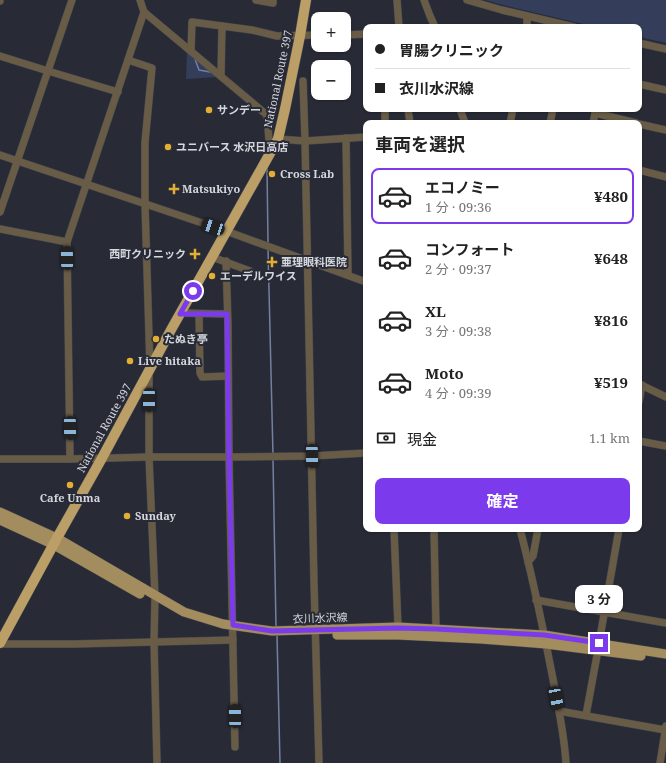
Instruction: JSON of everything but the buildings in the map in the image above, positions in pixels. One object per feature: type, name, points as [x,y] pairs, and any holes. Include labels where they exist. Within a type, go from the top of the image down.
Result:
[{"type":"highway","name":"National Route 397","points":[[0,644],[55,541],[278,138],[300,36],[306,0]]},
{"type":"main road","name":"衣川水沢線","points":[[0,512],[55,541],[155,599],[182,617],[222,630],[276,636],[398,628],[436,629],[545,639],[666,659]]},
{"type":"main road","name":"衣川水沢線","points":[[0,520],[55,541]]},
{"type":"main road","name":"衣川水沢線","points":[[316,633],[481,639],[545,639]]},
{"type":"main road","name":"衣川水沢線","points":[[598,647],[666,654]]},
{"type":"street","points":[[0,212],[72,0]]},
{"type":"street","points":[[140,0],[144,12],[266,115],[270,153]]},
{"type":"street","points":[[256,0],[273,3],[273,0]]},
{"type":"street","points":[[396,0],[399,24]]},
{"type":"street","points":[[424,0],[434,24]]},
{"type":"street","points":[[467,0],[561,24]]},
{"type":"street","points":[[70,459],[67,242],[144,12]]},
{"type":"street","points":[[527,16],[527,24]]},
{"type":"street","points":[[191,51],[192,22],[252,30],[277,36],[311,35]]},
{"type":"street","points":[[221,76],[222,26]]},
{"type":"street","points":[[351,35],[363,34]]},
{"type":"street","points":[[642,43],[666,49]]},
{"type":"street","points":[[0,56],[48,72],[118,92]]},
{"type":"street","points":[[128,60],[152,68],[145,142],[145,204],[149,370],[149,457],[155,599],[154,642],[157,763]]},
{"type":"street","points":[[304,81],[319,763]]},
{"type":"street","points":[[642,85],[666,90]]},
{"type":"street","points":[[599,112],[623,120]]},
{"type":"street","points":[[642,125],[666,130]]},
{"type":"street","points":[[278,138],[306,141],[363,137]]},
{"type":"street","points":[[346,138],[348,275]]},
{"type":"street","points":[[0,155],[226,231],[363,281]]},
{"type":"street","points":[[642,171],[666,177]]},
{"type":"street","points":[[0,229],[67,242]]},
{"type":"street","points":[[212,257],[250,271]]},
{"type":"street","points":[[226,262],[236,747]]},
{"type":"street","points":[[180,314],[227,314]]},
{"type":"street","points":[[200,314],[200,374],[202,377],[228,376]]},
{"type":"street","points":[[642,385],[666,397]]},
{"type":"street","points":[[642,442],[666,446]]},
{"type":"street","points":[[0,459],[312,456],[363,453]]},
{"type":"street","points":[[394,532],[398,628]]},
{"type":"street","points":[[434,532],[436,629]]},
{"type":"street","points":[[521,532],[545,639],[563,733],[566,763]]},
{"type":"street","points":[[528,562],[533,556],[537,532]]},
{"type":"street","points":[[586,715],[618,532]]},
{"type":"street","points":[[536,600],[666,623]]},
{"type":"street","points":[[0,644],[154,642],[233,632]]},
{"type":"street","points":[[559,711],[666,728],[660,763]]},
{"type":"shaded area","points":[[485,0],[666,0],[666,43],[642,38],[642,24],[583,24]]},
{"type":"shaded area","points":[[187,51],[217,77],[186,79]]},
{"type":"waterway","points":[[195,59],[199,70],[210,72]]},
{"type":"waterway","points":[[267,167],[268,243]]},
{"type":"waterway","points":[[268,249],[273,455]]},
{"type":"waterway","points":[[273,459],[276,627]]},
{"type":"waterway","points":[[277,635],[280,763]]},
{"type":"place","name":"サンデー","points":[[209,110]]},
{"type":"place","name":"ユニバース 水沢日高店","points":[[168,147]]},
{"type":"place","name":"Cross Lab","points":[[272,174]]},
{"type":"place","name":"Matsukiyo","points":[[174,189]]},
{"type":"place","name":"西町クリニック","points":[[195,254]]},
{"type":"place","name":"亜理眼科医院","points":[[272,262]]},
{"type":"place","name":"エーデルワイス","points":[[212,276]]},
{"type":"place","name":"たぬき亭","points":[[156,339]]},
{"type":"place","name":"Live hitaka","points":[[130,361]]},
{"type":"place","name":"Cafe Unma","points":[[70,485]]},
{"type":"place","name":"Sunday","points":[[127,516]]},
{"type":"route","points":[[193,291],[180,314],[227,314],[233,625],[272,631],[398,628],[436,629],[544,635],[599,643]]}]
